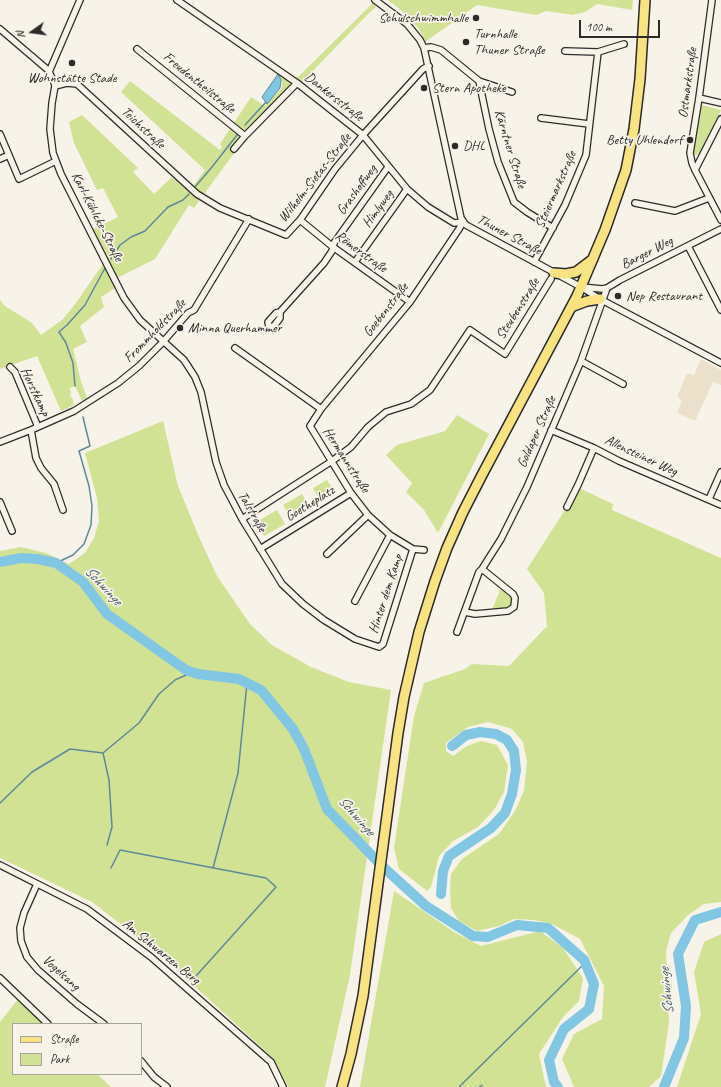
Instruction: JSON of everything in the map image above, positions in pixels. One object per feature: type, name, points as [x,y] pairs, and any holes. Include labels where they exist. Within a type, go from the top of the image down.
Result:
[{"type":"main road","points":[[342,1087],[351,1054],[363,996],[381,853],[404,697],[419,632],[435,581],[457,526],[482,475],[581,287],[605,230],[626,170],[634,129],[640,79],[645,0]]},
{"type":"main road","points":[[553,276],[576,272],[594,258]]},
{"type":"main road","points":[[571,307],[588,301],[601,299]]},
{"type":"street","points":[[49,72],[80,0]]},
{"type":"street","name":"Dankersstraße","points":[[177,0],[297,82],[363,135],[407,189],[428,207],[454,223],[463,222]]},
{"type":"street","name":"Thuner Straße","points":[[376,0],[407,24],[420,40],[424,48],[463,222],[534,262],[553,276],[581,287],[721,363]]},
{"type":"street","name":"Ostmarkstraße","points":[[712,0],[690,153],[694,170],[721,220]]},
{"type":"street","points":[[0,29],[49,72],[55,86]]},
{"type":"street","points":[[565,51],[598,52],[624,44]]},
{"type":"street","points":[[424,48],[431,47],[441,50],[479,81],[512,92]]},
{"type":"street","name":"Freudentheilstraße","points":[[137,49],[245,136]]},
{"type":"street","name":"Steiermarkstraße","points":[[534,262],[565,205],[586,156],[598,52]]},
{"type":"street","name":"Wilhelm-Sietas-Straße","points":[[286,235],[300,220],[335,169],[363,135],[422,69],[429,66]]},
{"type":"street","name":"Kärntner Straße","points":[[479,81],[489,129],[498,162],[514,202],[553,228]]},
{"type":"street","points":[[234,149],[297,82]]},
{"type":"street","name":"Teichstraße","points":[[55,86],[67,83],[77,84],[197,194],[220,208],[286,235]]},
{"type":"street","name":"Karl-Kühlcke-Straße","points":[[55,86],[50,129],[53,153],[90,233],[124,298],[140,320],[163,342]]},
{"type":"street","points":[[699,98],[721,103]]},
{"type":"street","points":[[541,118],[589,124]]},
{"type":"street","points":[[694,170],[721,119]]},
{"type":"street","points":[[0,134],[19,179],[56,160]]},
{"type":"street","points":[[0,160],[9,155]]},
{"type":"street","name":"Grashoffweg","points":[[280,312],[318,270],[332,251],[334,243],[388,167]]},
{"type":"street","name":"Himlyweg","points":[[355,262],[407,189]]},
{"type":"street","points":[[635,203],[675,211],[709,198]]},
{"type":"street","name":"Frommholdstraße","points":[[0,442],[74,411],[118,383],[139,366],[163,342],[188,312],[194,310],[249,219]]},
{"type":"street","name":"Römerstraße","points":[[300,220],[333,247],[410,302]]},
{"type":"street","name":"Goebenstraße","points":[[321,409],[410,302],[463,222]]},
{"type":"street","name":"Barger Weg","points":[[607,288],[721,229]]},
{"type":"street","points":[[688,246],[721,310]]},
{"type":"street","name":"Steubenstraße","points":[[332,461],[351,447],[368,427],[386,412],[411,404],[430,390],[470,330],[505,354],[553,276]]},
{"type":"street","points":[[581,287],[607,288]]},
{"type":"street","name":"Goldaper Straße","points":[[457,632],[479,572],[501,539],[527,487],[552,430],[581,362],[601,299],[607,288]]},
{"type":"street","name":"Talstraße","points":[[163,342],[184,360],[195,377],[201,392],[216,462],[224,485],[242,519],[282,584],[303,604],[324,620],[355,639],[379,647],[381,646]]},
{"type":"street","name":"Hermannstraße","points":[[235,348],[321,409],[310,426],[351,493],[368,515],[390,535],[413,549],[424,550]]},
{"type":"street","points":[[581,362],[623,384]]},
{"type":"street","name":"Horstkamp","points":[[10,367],[15,372],[38,427]]},
{"type":"street","points":[[31,430],[36,458],[41,468],[54,484],[63,510]]},
{"type":"street","name":"Allensteiner Weg","points":[[552,430],[721,505]]},
{"type":"street","points":[[567,507],[594,448]]},
{"type":"street","name":"Goetheplatz","points":[[242,519],[332,461]]},
{"type":"street","points":[[709,499],[721,472]]},
{"type":"street","name":"Goetheplatz","points":[[260,549],[351,493]]},
{"type":"street","points":[[0,502],[12,531]]},
{"type":"street","points":[[327,554],[368,515]]},
{"type":"street","points":[[355,601],[390,535]]},
{"type":"street","name":"Hinter dem Kamp","points":[[381,646],[413,549]]},
{"type":"street","points":[[465,612],[475,614],[508,611],[514,607],[515,598],[513,594],[482,569]]},
{"type":"street","name":"Am Schwarzen Berg","points":[[0,865],[87,909],[151,957],[271,1062],[283,1087]]},
{"type":"street","name":"Vogelsang","points":[[37,884],[24,912],[20,928],[21,941],[27,957],[38,970],[77,1004],[103,1023]]},
{"type":"street","points":[[0,978],[47,1023]]},
{"type":"street","points":[[142,1062],[154,1077],[166,1087]]},
{"type":"shaded area","points":[[701,359],[721,370],[721,385],[713,382],[695,421],[677,413],[682,400],[677,397],[687,373],[694,375]]},
{"type":"green space","points":[[388,0],[633,0],[632,10],[597,4],[585,12],[573,15],[546,11],[536,15],[477,5],[425,42],[419,29],[407,15]]},
{"type":"green space","points":[[373,3],[376,7],[301,83],[297,80],[245,130],[233,147],[236,151],[194,208],[189,205],[155,259],[117,278],[92,230],[118,217],[103,188],[97,190],[74,143],[69,122],[82,115],[138,168],[133,172],[154,194],[172,177],[187,190],[193,186],[205,170],[121,92],[130,81],[220,150],[222,147],[220,144],[251,97],[265,106],[282,88],[282,81],[280,77],[281,74],[292,81],[296,76],[298,77]]},
{"type":"green space","points":[[702,105],[721,110],[701,152],[697,155],[693,154]]},
{"type":"green space","points":[[105,261],[115,288],[101,297],[104,307],[80,326],[87,342],[73,349],[87,398],[82,401],[75,386],[70,388],[70,397],[72,397],[74,405],[61,411],[37,356],[0,369],[0,300],[5,306],[32,323],[41,335],[62,320],[73,307]]},
{"type":"green space","points":[[457,415],[489,434],[438,533],[424,510],[406,492],[412,483],[386,455],[397,445],[445,431]]},
{"type":"green space","points":[[163,421],[178,486],[199,537],[217,576],[250,624],[272,645],[311,667],[349,682],[391,690],[350,975],[325,1087],[288,1087],[274,1059],[165,959],[92,902],[0,858],[0,551],[21,547],[46,553],[69,564],[85,553],[94,538],[99,521],[97,498],[85,453]]},
{"type":"green space","points":[[327,480],[334,491],[320,500],[313,488]]},
{"type":"green space","points":[[579,488],[613,504],[612,510],[721,558],[721,902],[704,904],[688,915],[671,933],[666,951],[669,1023],[661,1076],[649,1087],[574,1087],[562,1059],[574,1034],[602,1019],[604,986],[580,939],[552,924],[534,920],[514,919],[499,926],[477,931],[459,921],[451,908],[451,874],[462,859],[499,834],[515,811],[524,791],[527,762],[523,742],[512,729],[488,722],[468,727],[446,743],[446,751],[453,756],[467,746],[481,741],[497,745],[508,765],[504,792],[494,810],[478,827],[453,841],[439,856],[431,887],[427,891],[399,869],[394,848],[414,716],[424,683],[465,669],[472,664],[509,666],[547,626],[544,593],[527,569]]},
{"type":"green space","points":[[302,494],[310,508],[291,519],[283,505]]},
{"type":"green space","points":[[277,510],[285,524],[264,536],[256,522]]},
{"type":"green space","points":[[501,587],[513,599],[513,605],[510,608],[492,610]]},
{"type":"green space","points":[[394,891],[454,932],[481,946],[540,931],[563,948],[583,978],[579,1001],[563,1017],[539,1054],[546,1087],[360,1087]]},
{"type":"green space","points":[[721,934],[721,1087],[677,1087],[701,1014],[694,972],[704,942]]},
{"type":"green space","points":[[18,999],[43,1023],[12,1023],[12,1075],[98,1075],[111,1087],[0,1087],[0,1022]]},
{"type":"water","points":[[278,74],[281,80],[280,88],[267,104],[262,97]]},
{"type":"waterway","points":[[245,125],[266,102]]},
{"type":"waterway","points":[[194,188],[237,135]]},
{"type":"waterway","points":[[111,259],[120,245],[131,237],[145,231],[168,207],[183,200],[189,194]]},
{"type":"waterway","points":[[75,386],[73,363],[66,343],[59,332],[85,305],[105,268]]},
{"type":"waterway","points":[[56,563],[73,555],[84,544],[91,525],[92,506],[89,486],[79,451],[90,446],[83,417]]},
{"type":"waterway","name":"Schwinge","points":[[0,562],[21,558],[38,559],[56,563],[83,582],[107,614],[186,670],[198,674],[239,679],[261,690],[293,729],[304,749],[327,809],[382,866],[426,906],[473,936],[488,937],[517,925],[548,928],[584,960],[594,984],[589,1009],[564,1029],[549,1060],[554,1082],[558,1087]]},
{"type":"waterway","points":[[0,803],[32,772],[70,749],[103,753],[139,723],[159,694],[175,680],[193,672]]},
{"type":"waterway","points":[[213,868],[238,773],[247,683]]},
{"type":"waterway","points":[[441,894],[443,871],[449,856],[491,828],[505,813],[512,794],[516,770],[514,751],[507,740],[496,734],[480,732],[466,735],[452,746]]},
{"type":"waterway","points":[[103,753],[109,780],[112,827],[107,845]]},
{"type":"waterway","points":[[111,868],[120,850],[266,878],[276,887],[196,976]]},
{"type":"waterway","name":"Schwinge","points":[[664,1087],[684,1038],[686,1006],[678,954],[695,920],[721,912]]},
{"type":"waterway","points":[[459,1087],[585,963]]},
{"type":"place","name":"Schulschwimmhalle","points":[[476,18]]},
{"type":"place","name":"Turnhalle Thuner Straße","points":[[466,42]]},
{"type":"place","name":"Wohnstätte Stade","points":[[72,63]]},
{"type":"place","name":"Stern Apotheke","points":[[424,88]]},
{"type":"place","name":"Betty Uhlendorf","points":[[690,140]]},
{"type":"place","name":"DHL","points":[[455,146]]},
{"type":"place","name":"Nep Restaurant","points":[[618,296]]},
{"type":"place","name":"Minna Querhammer","points":[[180,328]]}]
